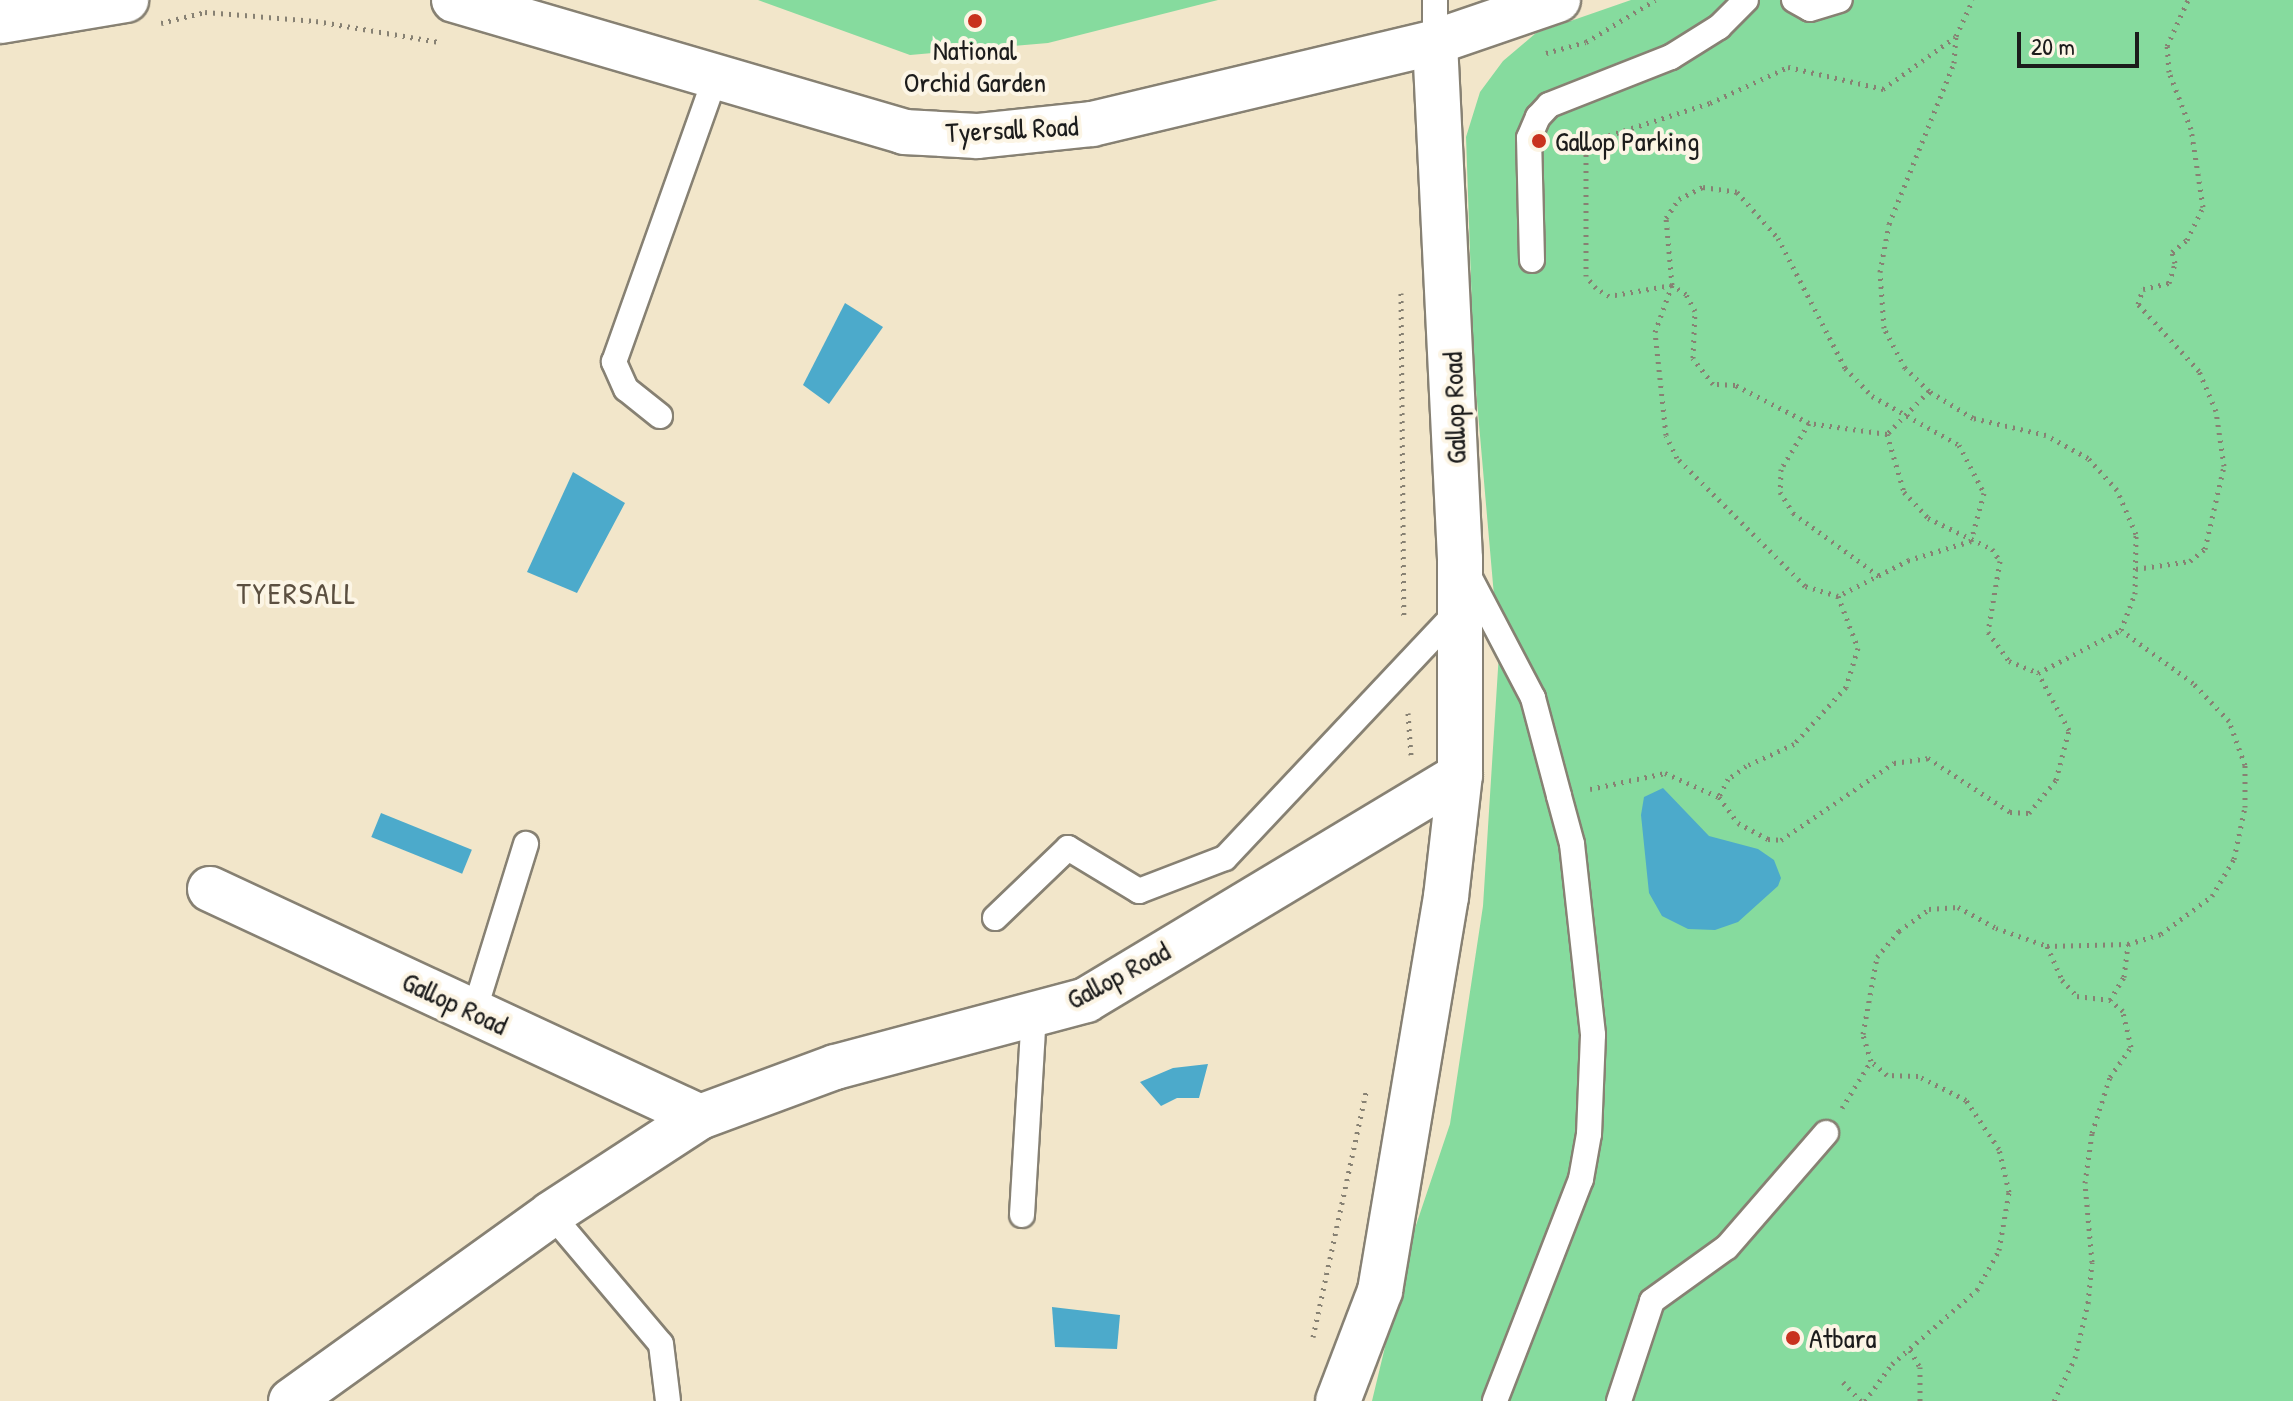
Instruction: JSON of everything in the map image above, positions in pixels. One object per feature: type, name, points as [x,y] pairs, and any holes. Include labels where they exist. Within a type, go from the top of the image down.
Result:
[{"type":"street","points":[[0,21],[126,0]]},
{"type":"street","name":"Tyersall Road","points":[[454,0],[904,132],[977,136],[1092,124],[1435,21],[1558,0]]},
{"type":"street","name":"Gallop Road","points":[[1338,1401],[1380,1291],[1446,897],[1460,775],[1457,612],[1460,559],[1435,21]]},
{"type":"street","name":"Gallop Road","points":[[291,1401],[551,1214],[700,1117],[835,1067],[1086,1000],[1460,775]]},
{"type":"street","name":"Gallop Road","points":[[210,889],[700,1117]]},
{"type":"lane","points":[[1532,260],[1529,138],[1538,117],[1549,105],[1671,57],[1719,27],[1746,0]]},
{"type":"lane","points":[[1794,0],[1810,9],[1840,0]]},
{"type":"lane","points":[[660,416],[626,389],[614,362],[716,76]]},
{"type":"lane","points":[[1460,559],[1533,698],[1572,844],[1593,1035],[1589,1134],[1581,1179],[1495,1401]]},
{"type":"lane","points":[[995,918],[1068,848],[1139,891],[1225,858],[1457,612]]},
{"type":"lane","points":[[474,1012],[526,844]]},
{"type":"lane","points":[[1022,1215],[1034,1015]]},
{"type":"lane","points":[[1619,1401],[1652,1301],[1727,1247],[1826,1133]]},
{"type":"lane","points":[[551,1214],[661,1344],[668,1401]]},
{"type":"path","points":[[1973,0],[1956,36],[1954,63],[1889,224],[1880,272],[1884,328],[1905,368],[1929,391],[1973,418],[2046,435],[2088,458],[2117,490],[2136,534],[2135,594],[2121,630],[2038,673]]},
{"type":"path","points":[[2136,569],[2190,561],[2205,549],[2214,523],[2224,466],[2216,411],[2190,361],[2138,304],[2143,289],[2169,283],[2175,263],[2172,252],[2187,240],[2203,207],[2191,129],[2169,72],[2167,46],[2188,0]]},
{"type":"path","points":[[1929,391],[1909,415],[1887,434],[1809,423],[1735,385],[1713,384],[1702,374],[1693,358],[1695,311],[1686,294],[1672,285],[1609,296],[1586,276],[1586,151],[1601,138],[1710,103],[1788,67],[1883,89],[1956,36]]},
{"type":"path","points":[[1703,187],[1737,192],[1778,238],[1845,368],[1872,396],[1959,445],[1984,493],[1971,541],[1909,560],[1838,596],[1805,586],[1677,458],[1666,435],[1655,332],[1672,285],[1666,218],[1679,199],[1703,187]]},
{"type":"path","points":[[1401,279],[1405,668],[1415,802]]},
{"type":"path","points":[[1809,423],[1781,469],[1780,492],[1793,513],[1879,577]]},
{"type":"path","points":[[1559,796],[1665,773],[1719,797],[1738,823],[1768,839],[1781,840],[1894,763],[1928,758],[2010,812],[2029,813],[2056,780],[2069,730],[2038,673],[2009,661],[1988,632],[2000,561],[1992,549],[1928,518],[1904,492],[1887,434]]},
{"type":"path","points":[[1719,797],[1728,779],[1746,766],[1794,744],[1846,687],[1858,648],[1838,596]]},
{"type":"path","points":[[1843,1382],[1863,1401],[1892,1364],[1977,1290],[1999,1250],[2009,1192],[1999,1149],[1966,1100],[1918,1076],[1887,1075],[1871,1061],[1863,1034],[1877,957],[1899,931],[1929,909],[1958,907],[1996,928],[2047,946],[2128,944],[2161,934],[2212,896],[2234,859],[2245,807],[2245,765],[2229,721],[2193,683],[2121,630]]},
{"type":"path","points":[[2110,1000],[2124,977],[2128,944]]},
{"type":"path","points":[[2047,946],[2062,980],[2077,996],[2110,1000],[2123,1011],[2131,1047],[2110,1077],[2092,1133],[2085,1183],[2092,1262],[2088,1303],[2075,1358],[2054,1401]]},
{"type":"path","points":[[1826,1133],[1871,1061]]},
{"type":"path","points":[[1310,1352],[1367,1090]]},
{"type":"path","points":[[1910,1350],[1920,1367],[1920,1401]]},
{"type":"green space","name":"National Orchid Garden","points":[[758,0],[1218,0],[1048,43],[910,55]]},
{"type":"green space","points":[[1631,0],[2293,0],[2293,1401],[1372,1401],[1410,1243],[1450,1124],[1483,906],[1499,653],[1474,367],[1466,137],[1480,92],[1503,61],[1536,33]]},
{"type":"water","points":[[845,303],[883,327],[829,404],[803,385]]},
{"type":"water","points":[[573,472],[625,503],[577,593],[527,572]]},
{"type":"water","points":[[1663,788],[1709,836],[1758,849],[1774,860],[1781,878],[1778,886],[1738,922],[1715,930],[1688,929],[1662,916],[1649,893],[1641,815],[1644,797]]},
{"type":"water","points":[[381,813],[472,850],[462,874],[371,837]]},
{"type":"water","points":[[1208,1064],[1199,1098],[1177,1098],[1161,1106],[1140,1082],[1173,1068]]},
{"type":"water","points":[[1052,1307],[1120,1315],[1117,1349],[1055,1347]]},
{"type":"place","name":"National Orchid Garden","points":[[975,21]]},
{"type":"place","name":"Gallop Parking","points":[[1539,141]]},
{"type":"place","name":"Atbara","points":[[1793,1338]]},
{"type":"district","name":"TYERSALL","points":[[297,593]]}]
